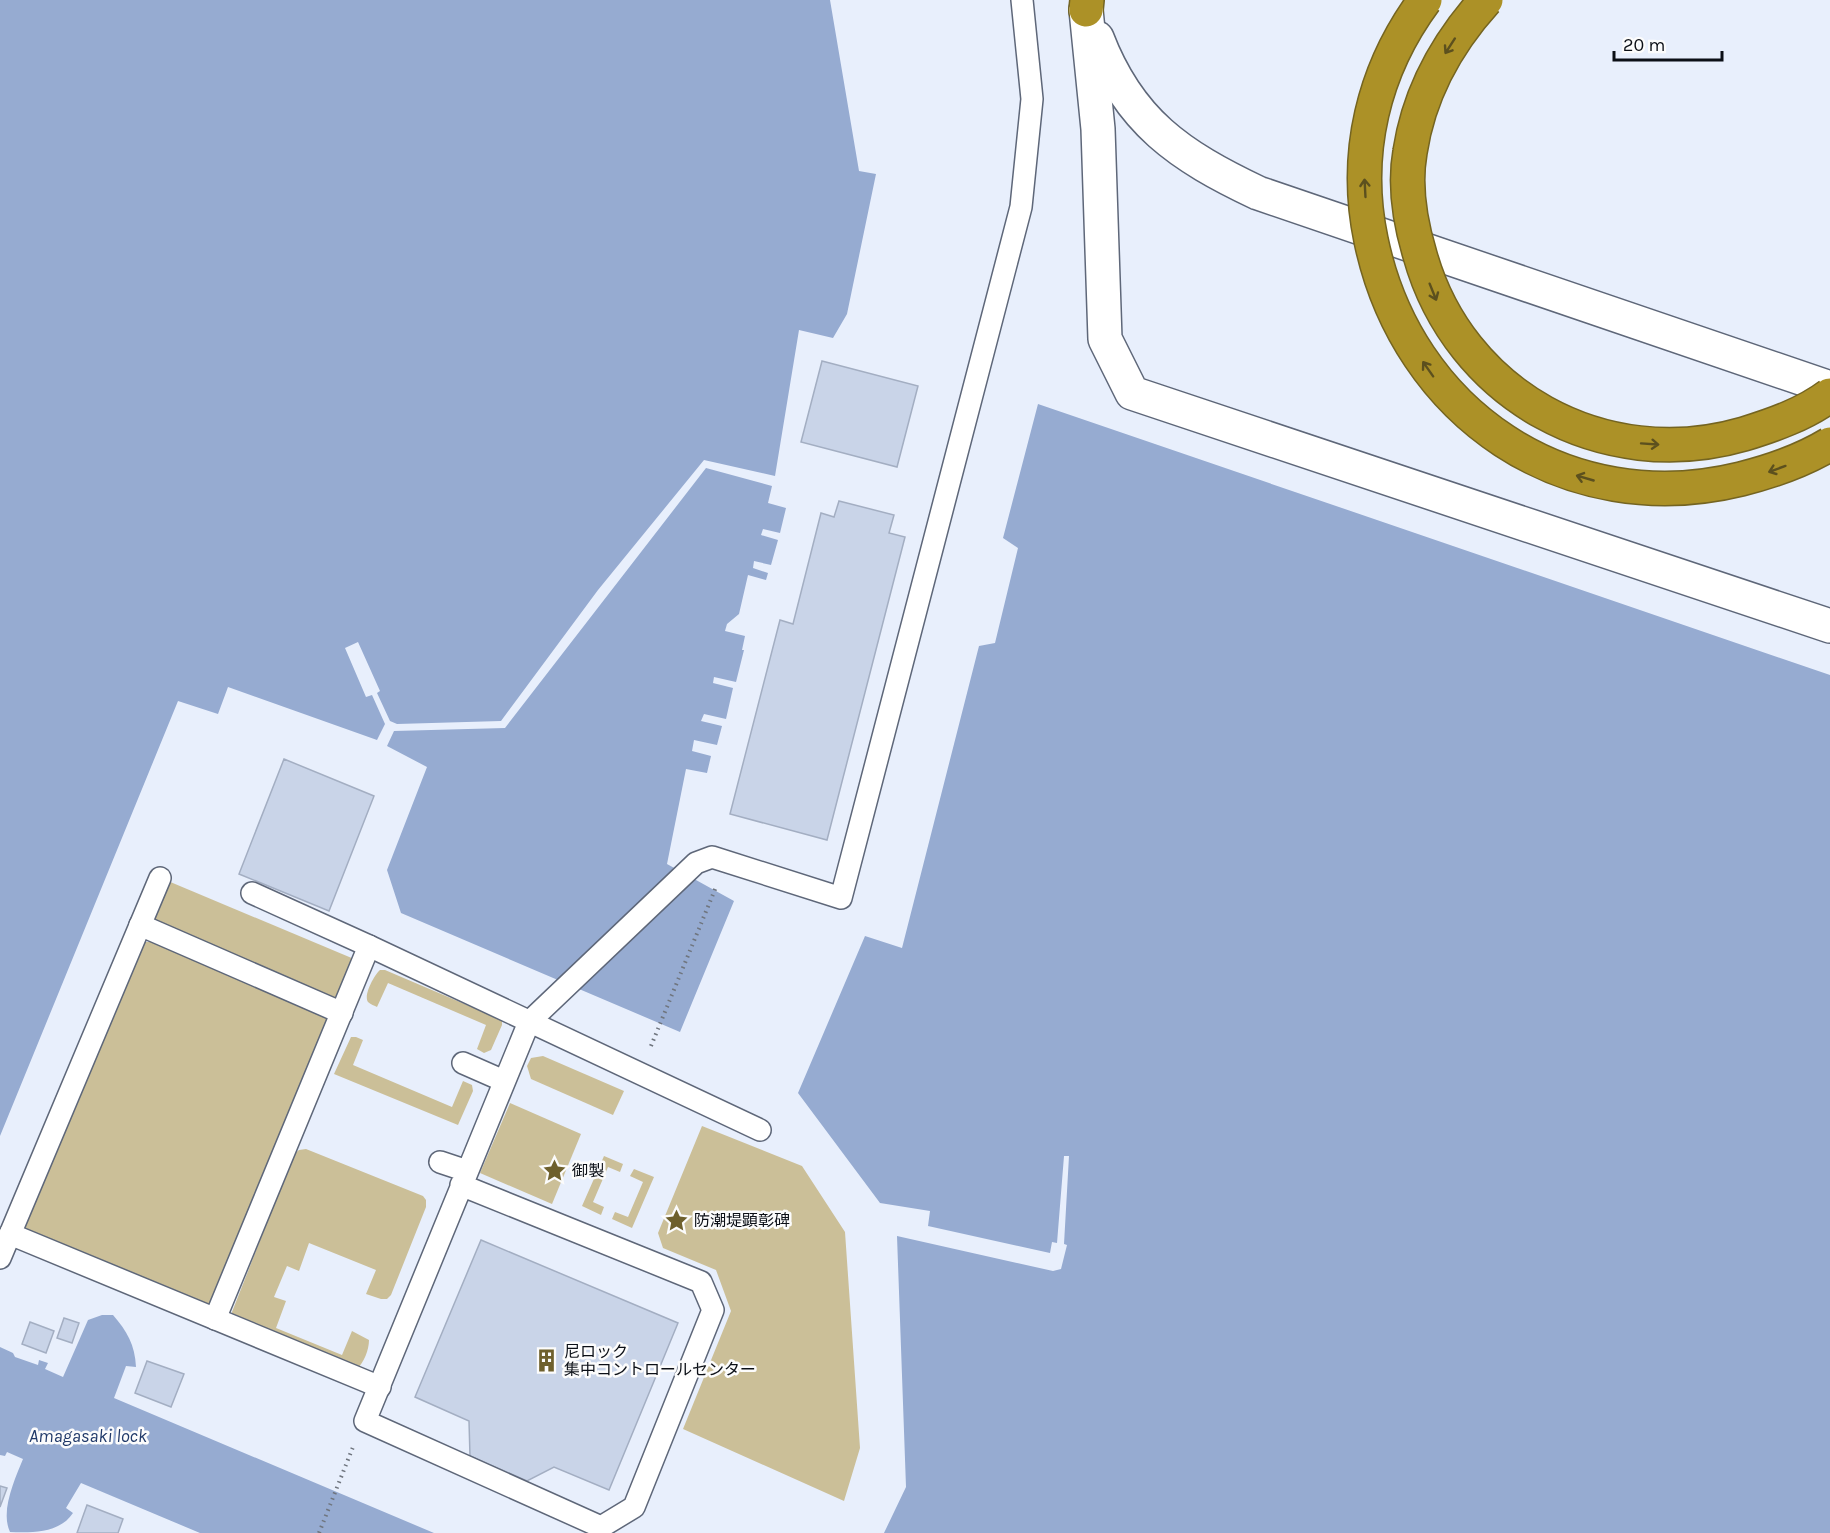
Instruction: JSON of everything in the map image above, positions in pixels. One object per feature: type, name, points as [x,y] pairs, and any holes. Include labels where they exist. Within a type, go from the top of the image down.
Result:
[{"type":"highway","points":[[1425,0],[1408,23],[1388,59],[1366,139],[1364,181],[1367,222],[1376,265],[1390,306],[1410,344],[1433,378],[1464,410],[1495,436],[1528,456],[1568,473],[1607,484],[1648,488],[1689,488],[1730,481],[1773,471],[1812,455],[1830,444]]},
{"type":"highway","points":[[1486,0],[1453,41],[1430,83],[1417,117],[1409,153],[1408,177],[1412,227],[1422,262],[1439,306],[1450,326],[1470,352],[1493,378],[1548,415],[1591,433],[1613,439],[1651,444],[1687,444],[1723,440],[1790,418],[1820,403],[1830,395]]},
{"type":"street","points":[[1086,5],[1102,51],[1121,89],[1146,120],[1177,148],[1213,172],[1258,193],[1830,388]]},
{"type":"street","points":[[1086,5],[1098,129],[1105,339],[1132,393],[1830,626]]},
{"type":"lane","points":[[440,1162],[464,1178],[701,1282],[713,1310],[634,1507],[601,1527],[361,1429],[380,1387],[464,1178],[529,1022],[696,863],[712,857],[841,898],[1021,207],[1032,99],[1023,0]]},
{"type":"lane","points":[[0,1258],[160,878]]},
{"type":"lane","points":[[252,893],[760,1130]]},
{"type":"lane","points":[[140,925],[342,1013]]},
{"type":"lane","points":[[215,1319],[369,946]]},
{"type":"lane","points":[[463,1063],[504,1082]]},
{"type":"lane","points":[[10,1234],[380,1387]]},
{"type":"path","points":[[652,1044],[718,882]]},
{"type":"path","points":[[319,1533],[361,1429]]},
{"type":"shaded area","points":[[168,881],[354,959],[340,992],[335,997],[329,997],[153,920]]},
{"type":"shaded area","points":[[145,942],[151,942],[321,1013],[326,1018],[326,1026],[213,1300],[208,1305],[31,1233],[26,1228],[26,1223],[140,946]]},
{"type":"shaded area","points":[[380,970],[385,970],[502,1020],[491,1050],[484,1053],[477,1049],[486,1025],[388,983],[377,1007],[369,1003],[368,990]]},
{"type":"shaded area","points":[[351,1037],[363,1040],[353,1065],[452,1107],[463,1081],[472,1085],[473,1091],[458,1125],[334,1074]]},
{"type":"shaded area","points":[[543,1056],[624,1091],[613,1115],[531,1079],[527,1066],[531,1058]]},
{"type":"shaded area","points":[[510,1103],[581,1134],[552,1204],[480,1173]]},
{"type":"shaded area","points":[[702,1126],[802,1166],[845,1232],[860,1448],[844,1501],[683,1429],[731,1311],[716,1270],[663,1248],[658,1233]]},
{"type":"shaded area","points":[[306,1149],[423,1196],[426,1200],[426,1207],[391,1295],[387,1299],[366,1294],[376,1270],[309,1243],[299,1271],[287,1266],[274,1297],[286,1301],[276,1328],[342,1355],[352,1331],[369,1340],[366,1356],[357,1369],[232,1317],[294,1154]]},
{"type":"shaded area","points":[[604,1156],[623,1164],[620,1172],[608,1167],[593,1202],[604,1207],[601,1215],[582,1206]]},
{"type":"shaded area","points":[[634,1169],[654,1177],[632,1228],[612,1219],[615,1212],[628,1217],[643,1182],[630,1176]]},
{"type":"water","points":[[0,0],[830,0],[859,171],[876,174],[847,314],[833,338],[799,330],[775,476],[704,460],[598,590],[501,721],[397,724],[390,721],[377,693],[380,691],[358,642],[345,648],[366,697],[372,695],[385,724],[377,740],[228,687],[218,714],[178,701],[0,1136]]},
{"type":"water","points":[[1038,404],[1830,675],[1830,1533],[884,1533],[906,1487],[897,1236],[1053,1271],[1061,1269],[1067,1245],[1064,1244],[1069,1156],[1064,1156],[1057,1243],[1052,1242],[1050,1253],[928,1226],[930,1211],[880,1203],[798,1093],[865,936],[902,948],[979,646],[995,643],[1018,548],[1003,538]]},
{"type":"water","points":[[706,468],[772,486],[768,503],[786,508],[780,533],[763,529],[761,535],[778,540],[771,565],[754,561],[753,568],[768,573],[766,580],[748,575],[739,614],[727,624],[725,631],[745,636],[742,650],[744,650],[736,682],[714,677],[713,683],[733,688],[726,719],[704,714],[701,721],[722,726],[717,745],[694,740],[692,751],[711,756],[707,773],[686,769],[667,864],[734,901],[680,1032],[401,913],[387,870],[427,767],[387,746],[394,731],[505,728]]},
{"type":"water","name":"Amagasaki lock","points":[[102,1315],[113,1315],[126,1333],[134,1352],[136,1367],[126,1366],[114,1398],[434,1533],[200,1533],[81,1483],[66,1508],[73,1513],[61,1525],[36,1532],[10,1532],[7,1524],[8,1505],[23,1459],[7,1452],[5,1456],[0,1455],[0,1347],[13,1353],[15,1357],[38,1365],[39,1360],[48,1363],[45,1369],[63,1377],[88,1320]]},
{"type":"building","points":[[822,361],[918,386],[897,467],[801,442]]},
{"type":"building","points":[[839,501],[894,515],[889,533],[905,537],[827,840],[730,814],[780,620],[793,624],[821,513],[834,517]]},
{"type":"building","points":[[284,759],[374,796],[329,911],[239,874]]},
{"type":"building","name":"尼ロック 集中コントロールセンター","points":[[481,1240],[678,1323],[609,1490],[554,1467],[527,1481],[470,1456],[469,1421],[415,1397]]},
{"type":"building","points":[[64,1318],[79,1323],[72,1343],[57,1338]]},
{"type":"building","points":[[30,1322],[54,1331],[46,1353],[22,1344]]},
{"type":"building","points":[[147,1361],[184,1374],[171,1407],[135,1393]]},
{"type":"building","points":[[0,1486],[7,1488],[0,1507]]},
{"type":"building","points":[[87,1505],[123,1519],[118,1533],[77,1533]]},
{"type":"place","name":"御製","points":[[554,1170]]},
{"type":"place","name":"防潮堤顕彰碑","points":[[676,1220]]},
{"type":"place","name":"尼ロック 集中コントロールセンター","points":[[546,1360]]}]
